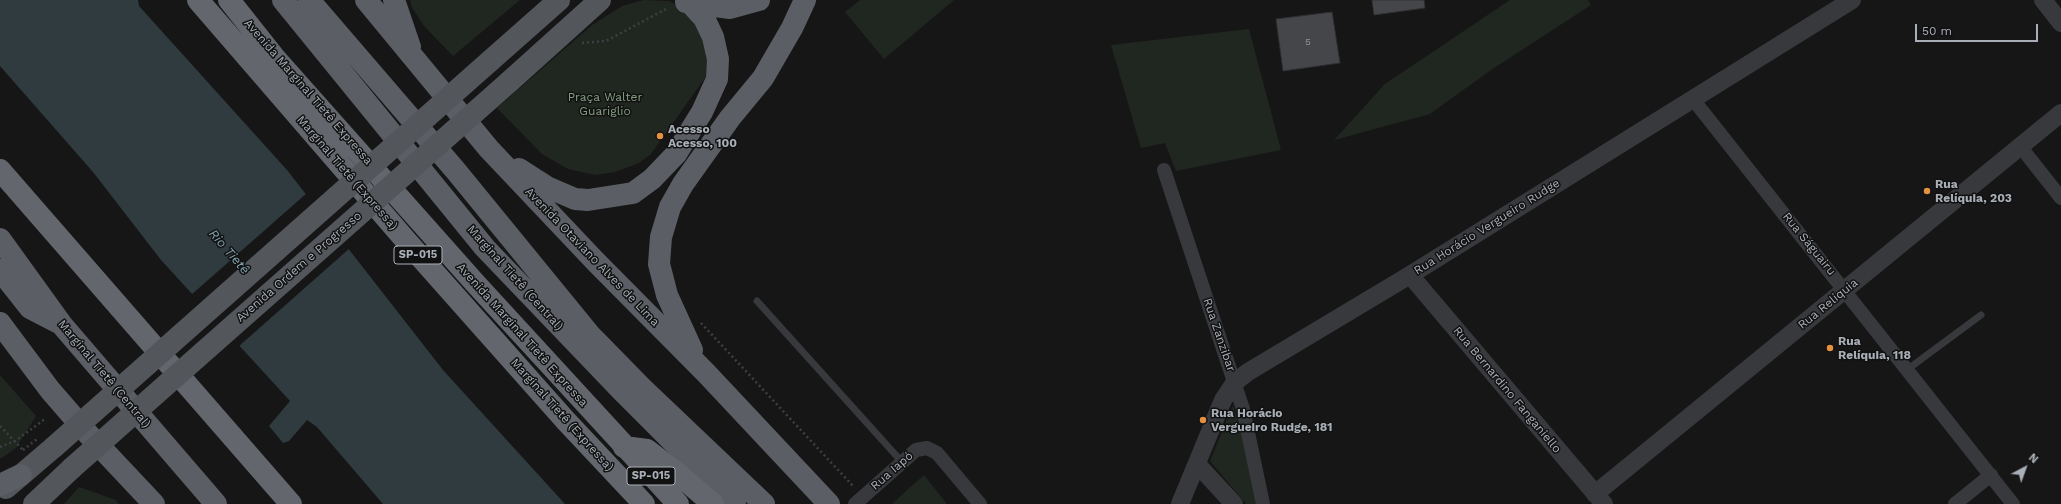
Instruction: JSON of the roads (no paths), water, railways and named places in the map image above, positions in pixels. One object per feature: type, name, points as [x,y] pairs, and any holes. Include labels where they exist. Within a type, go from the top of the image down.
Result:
[{"type":"highway","name":"Marginal Tietê (Expressa)","points":[[198,0],[408,243],[566,421],[644,504]]},
{"type":"highway","name":"Avenida Marginal Tietê Expressa","points":[[228,0],[281,64],[475,283],[624,447],[678,504]]},
{"type":"highway","name":"Marginal Tietê (Central)","points":[[282,0],[485,248],[615,384],[735,504]]},
{"type":"highway","points":[[309,0],[456,171],[590,335],[642,388],[764,504]]},
{"type":"highway","name":"Avenida Otaviano Alves de Lima","points":[[366,0],[416,63],[488,149],[596,262],[706,373],[829,504]]},
{"type":"highway","points":[[394,0],[416,63]]},
{"type":"highway","points":[[679,5],[730,8],[759,0]]},
{"type":"highway","points":[[706,373],[688,345],[667,295],[659,264],[661,237],[670,208],[683,184],[730,118],[763,78],[792,28],[805,0]]},
{"type":"highway","points":[[488,149],[547,187],[575,199],[588,200],[633,193],[652,179],[676,154],[702,112],[716,79],[718,59],[713,37],[704,18],[679,5]]},
{"type":"highway","points":[[0,170],[291,504]]},
{"type":"highway","name":"Marginal Tietê (Central)","points":[[0,239],[62,325],[216,504]]},
{"type":"highway","points":[[0,270],[30,308],[62,325]]},
{"type":"highway","points":[[0,323],[50,390],[89,435],[154,504]]},
{"type":"highway","points":[[0,346],[50,390]]},
{"type":"highway","points":[[624,447],[647,450],[713,504]]},
{"type":"highway","points":[[0,485],[21,475]]},
{"type":"main road","points":[[0,493],[54,447],[559,0]]},
{"type":"main road","name":"Avenida Ordem e Progresso","points":[[34,504],[72,468],[600,0]]},
{"type":"street","name":"Rua Horácio Vergueiro Rudge","points":[[1180,504],[1216,413],[1229,389],[1235,382],[1248,372],[1410,275],[1692,98],[1852,0]]},
{"type":"street","points":[[2042,0],[2061,23]]},
{"type":"street","name":"Rua Ságuairu","points":[[1692,98],[1908,369],[2013,504]]},
{"type":"street","name":"Rua Relíquia","points":[[1599,499],[1845,290],[2061,112]]},
{"type":"street","points":[[2020,146],[2061,198]]},
{"type":"street","name":"Rua Zanzibar","points":[[1164,170],[1235,382],[1243,409],[1264,504]]},
{"type":"street","name":"Rua Bernardino Fanganiello","points":[[1410,275],[1599,499]]},
{"type":"street","name":"Rua Iapó","points":[[859,500],[916,450],[922,448],[932,449],[937,453],[980,504]]},
{"type":"street","points":[[1197,464],[1234,504]]},
{"type":"street","points":[[1955,504],[1991,475]]},
{"type":"lane","points":[[757,302],[902,462]]},
{"type":"lane","points":[[1908,369],[1981,315]]},
{"type":"water","name":"Rio Tietê","points":[[0,0],[138,0],[139,6],[287,170],[443,370],[565,504],[383,504],[317,427],[307,420],[289,441],[283,443],[269,426],[290,401],[161,260],[93,172],[0,66]]},
{"type":"place","name":"Acesso Acesso, 100","points":[[660,136]]},
{"type":"place","name":"Rua Relíquia, 203","points":[[1927,191]]},
{"type":"place","name":"Rua Relíquia, 118","points":[[1830,348]]},
{"type":"place","name":"Rua Horácio Vergueiro Rudge, 181","points":[[1203,420]]},
{"type":"park label","name":"Praça Walter Guariglio","points":[[605,104]]}]
